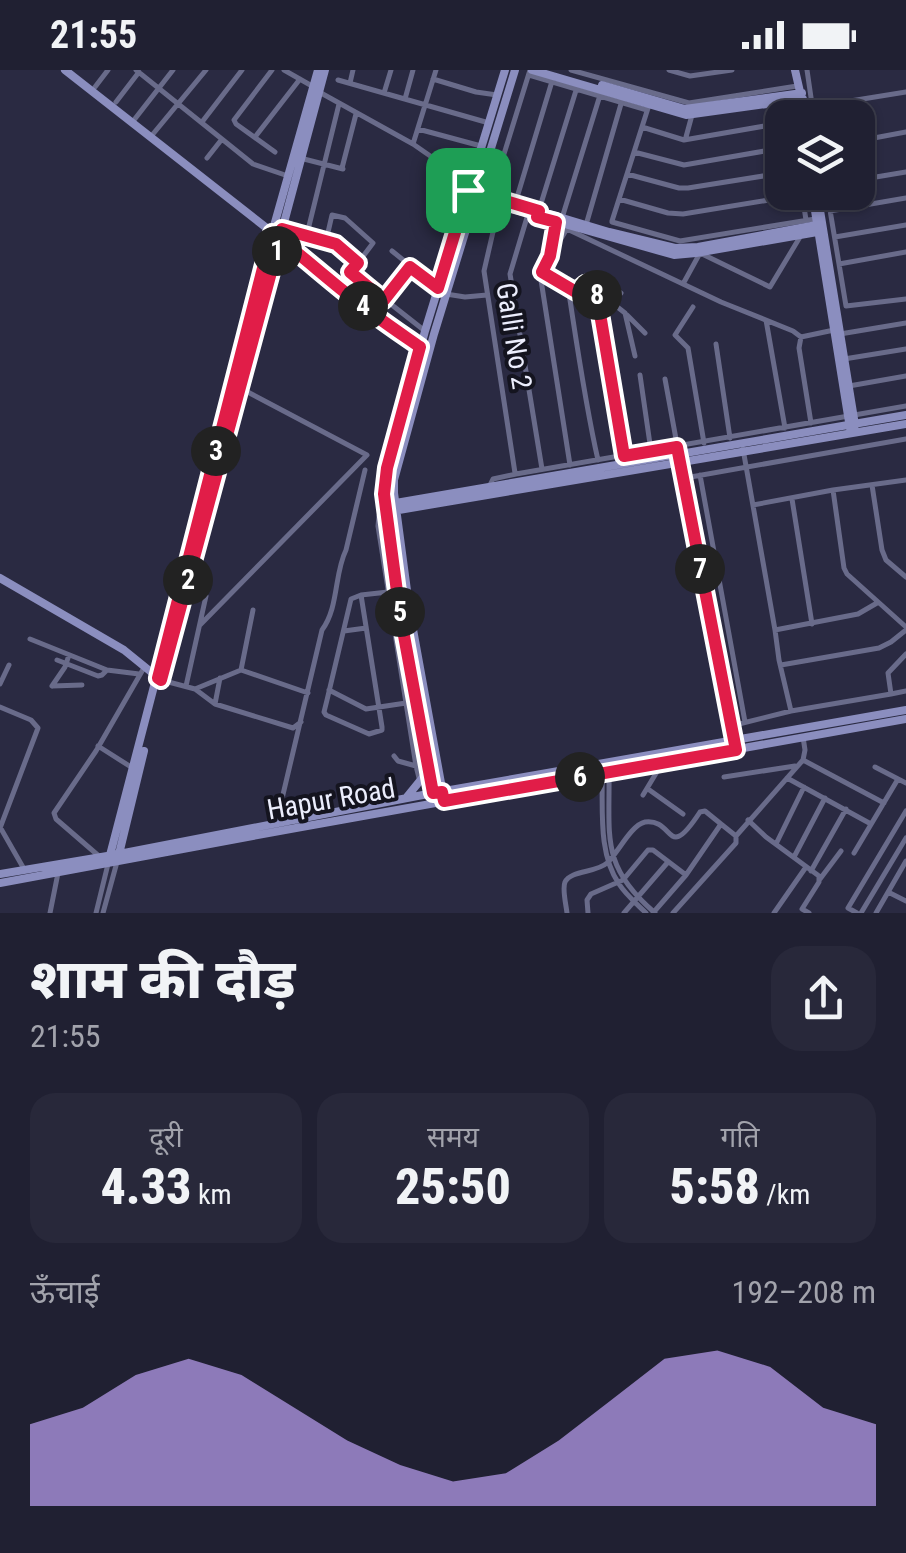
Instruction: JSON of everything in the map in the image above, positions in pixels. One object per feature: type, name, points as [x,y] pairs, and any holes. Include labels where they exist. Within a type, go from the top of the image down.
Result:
[{"type":"street","points":[[65,70],[354,300],[420,347]]},
{"type":"street","points":[[95,87],[108,70]]},
{"type":"street","points":[[134,120],[173,70]]},
{"type":"street","points":[[153,134],[206,70]]},
{"type":"street","points":[[202,122],[242,70]]},
{"type":"street","points":[[272,70],[234,120],[275,152]]},
{"type":"street","points":[[284,70],[414,144],[471,192],[607,239],[671,254],[801,235],[820,230],[830,212],[906,198]]},
{"type":"street","points":[[236,385],[280,239],[321,70]]},
{"type":"street","points":[[350,83],[354,70]]},
{"type":"street","points":[[384,93],[391,70]]},
{"type":"street","points":[[405,99],[413,70]]},
{"type":"street","points":[[414,144],[436,70]]},
{"type":"street","points":[[420,782],[392,591],[391,508],[396,470],[442,291],[505,70]]},
{"type":"street","points":[[471,192],[515,70]]},
{"type":"street","points":[[571,70],[689,103],[799,94]]},
{"type":"street","points":[[669,70],[690,76],[732,70]]},
{"type":"street","points":[[796,70],[800,100]]},
{"type":"street","points":[[807,70],[812,100]]},
{"type":"street","points":[[116,102],[139,71],[258,168],[288,176]]},
{"type":"street","points":[[532,71],[686,109],[799,94]]},
{"type":"street","name":"Galli No 2","points":[[516,474],[484,271],[493,202],[532,71]]},
{"type":"street","points":[[552,76],[686,116],[799,94]]},
{"type":"street","points":[[514,204],[552,76]]},
{"type":"street","points":[[255,137],[300,78]]},
{"type":"street","points":[[433,79],[497,95]]},
{"type":"street","points":[[338,80],[489,123]]},
{"type":"street","points":[[542,470],[510,274],[535,214],[577,86]]},
{"type":"street","points":[[100,913],[272,233],[316,89]]},
{"type":"street","points":[[856,100],[906,92]]},
{"type":"street","points":[[570,465],[541,280],[565,223],[600,93]]},
{"type":"street","points":[[586,225],[622,100]]},
{"type":"street","points":[[307,234],[339,104]]},
{"type":"street","points":[[607,239],[648,107]]},
{"type":"street","points":[[300,158],[344,169],[356,114]]},
{"type":"street","points":[[686,137],[692,115]]},
{"type":"street","points":[[642,127],[684,140],[765,126]]},
{"type":"street","points":[[418,128],[482,146]]},
{"type":"street","points":[[875,137],[906,132]]},
{"type":"street","points":[[206,158],[222,139]]},
{"type":"street","points":[[634,152],[684,165],[765,151]]},
{"type":"street","points":[[875,177],[906,172]]},
{"type":"street","points":[[627,174],[679,188],[765,176]]},
{"type":"street","points":[[620,199],[683,214],[765,200]]},
{"type":"street","points":[[493,202],[514,204],[535,214]]},
{"type":"street","points":[[814,210],[852,424]]},
{"type":"street","points":[[326,240],[332,215],[345,218],[373,243],[350,272],[425,331]]},
{"type":"street","points":[[612,222],[680,241],[906,226]]},
{"type":"street","points":[[565,223],[586,225],[683,284],[801,337],[906,323]]},
{"type":"street","points":[[550,256],[565,223]]},
{"type":"street","points":[[282,229],[336,244],[358,263]]},
{"type":"street","points":[[607,239],[683,248],[820,230]]},
{"type":"street","points":[[820,230],[838,264],[846,306],[906,299]]},
{"type":"street","points":[[700,252],[770,287],[801,235]]},
{"type":"street","points":[[392,251],[442,291],[465,297],[488,295]]},
{"type":"street","points":[[683,284],[700,252]]},
{"type":"street","points":[[838,264],[906,252]]},
{"type":"street","points":[[384,300],[410,267]]},
{"type":"street","points":[[542,272],[578,292],[590,276],[596,275],[622,294]]},
{"type":"street","points":[[584,284],[625,313],[645,333]]},
{"type":"street","points":[[568,286],[587,414],[598,460]]},
{"type":"street","points":[[596,290],[624,456]]},
{"type":"street","points":[[439,797],[385,479],[420,347],[442,291]]},
{"type":"street","points":[[693,308],[676,334],[688,348],[704,443]]},
{"type":"street","points":[[625,313],[635,356]]},
{"type":"street","points":[[766,320],[785,428]]},
{"type":"street","points":[[837,332],[852,424]]},
{"type":"street","points":[[801,337],[799,348],[811,424]]},
{"type":"street","points":[[716,344],[730,438]]},
{"type":"street","points":[[844,360],[906,348]]},
{"type":"street","points":[[640,375],[652,451]]},
{"type":"street","points":[[848,386],[906,376]]},
{"type":"street","points":[[666,379],[737,745]]},
{"type":"street","points":[[200,625],[367,455],[236,385]]},
{"type":"street","points":[[852,424],[906,406]]},
{"type":"street","points":[[391,508],[906,416]]},
{"type":"street","points":[[491,491],[494,478],[652,451],[680,456],[704,443],[785,428],[811,424],[906,424]]},
{"type":"street","points":[[684,478],[906,439]]},
{"type":"street","points":[[743,447],[791,711]]},
{"type":"street","points":[[276,824],[365,470]]},
{"type":"street","points":[[700,476],[745,722]]},
{"type":"street","points":[[752,505],[906,480]]},
{"type":"street","points":[[872,485],[882,550],[886,560],[906,577]]},
{"type":"street","points":[[781,666],[879,648],[906,628],[851,579],[844,568],[833,490]]},
{"type":"street","points":[[792,498],[812,624]]},
{"type":"street","points":[[0,578],[124,650],[142,670],[159,679],[195,688],[216,704],[292,728],[301,722]]},
{"type":"street","points":[[361,595],[382,730],[370,734],[324,712],[351,599],[361,595],[392,591]]},
{"type":"street","points":[[392,591],[429,770],[439,797]]},
{"type":"street","points":[[186,686],[206,596]]},
{"type":"street","points":[[776,630],[858,614],[877,603]]},
{"type":"street","points":[[242,670],[254,610]]},
{"type":"street","points":[[344,631],[366,628]]},
{"type":"street","points":[[30,639],[107,670],[142,670]]},
{"type":"street","points":[[890,694],[888,672],[906,654]]},
{"type":"street","points":[[69,655],[52,686],[82,684]]},
{"type":"street","points":[[57,660],[98,676],[107,670]]},
{"type":"street","points":[[0,684],[9,664]]},
{"type":"street","points":[[100,857],[54,812],[142,670]]},
{"type":"street","points":[[195,688],[242,670],[308,693]]},
{"type":"street","points":[[216,704],[220,678]]},
{"type":"street","points":[[114,859],[159,679]]},
{"type":"street","points":[[329,690],[360,707],[416,702]]},
{"type":"street","points":[[733,726],[905,690]]},
{"type":"street","points":[[0,707],[31,720],[38,728],[0,827],[24,869]]},
{"type":"street","name":"Hapur Road","points":[[0,884],[406,798],[439,797],[606,772],[906,710]]},
{"type":"street","name":"Hapur Road","points":[[0,874],[100,857],[114,859],[439,797],[906,719]]},
{"type":"street","points":[[673,913],[731,850],[748,820],[800,763],[805,750],[803,738]]},
{"type":"street","points":[[98,746],[134,769]]},
{"type":"street","points":[[394,756],[416,766]]},
{"type":"street","points":[[657,763],[658,770],[646,792],[683,814]]},
{"type":"street","points":[[724,777],[800,763],[884,803]]},
{"type":"street","points":[[875,767],[906,783]]},
{"type":"street","points":[[406,798],[429,770]]},
{"type":"street","points":[[606,772],[604,841],[620,882],[652,913],[721,824]]},
{"type":"street","points":[[787,778],[871,824]]},
{"type":"street","points":[[854,853],[898,779]]},
{"type":"street","points":[[776,844],[804,787]]},
{"type":"street","points":[[794,858],[825,798]]},
{"type":"street","points":[[774,913],[809,869],[846,809]]},
{"type":"street","points":[[567,913],[567,878],[596,870],[638,824],[656,824],[675,837],[685,834],[702,811],[736,836]]},
{"type":"street","points":[[906,811],[848,908],[859,913],[906,838]]},
{"type":"street","points":[[748,820],[820,879]]},
{"type":"street","points":[[588,913],[587,900],[591,894],[620,882],[648,850],[654,850],[686,874]]},
{"type":"street","points":[[809,913],[802,909],[841,851]]},
{"type":"street","points":[[624,913],[669,861]]},
{"type":"street","points":[[876,913],[906,861]]},
{"type":"street","points":[[50,913],[58,873]]},
{"type":"street","points":[[888,892],[906,901]]},
{"type":"route","points":[[468,190],[438,288],[410,267],[384,300],[350,272],[358,263],[336,244],[282,229],[280,239],[161,680],[158,678],[272,233],[280,239],[294,252],[354,300],[420,347],[387,468],[384,494],[400,614],[433,793],[442,792],[444,801],[736,750],[677,447],[624,456],[596,290],[585,284],[576,292],[542,272],[550,256],[556,222],[537,217],[539,211],[468,190]]}]
